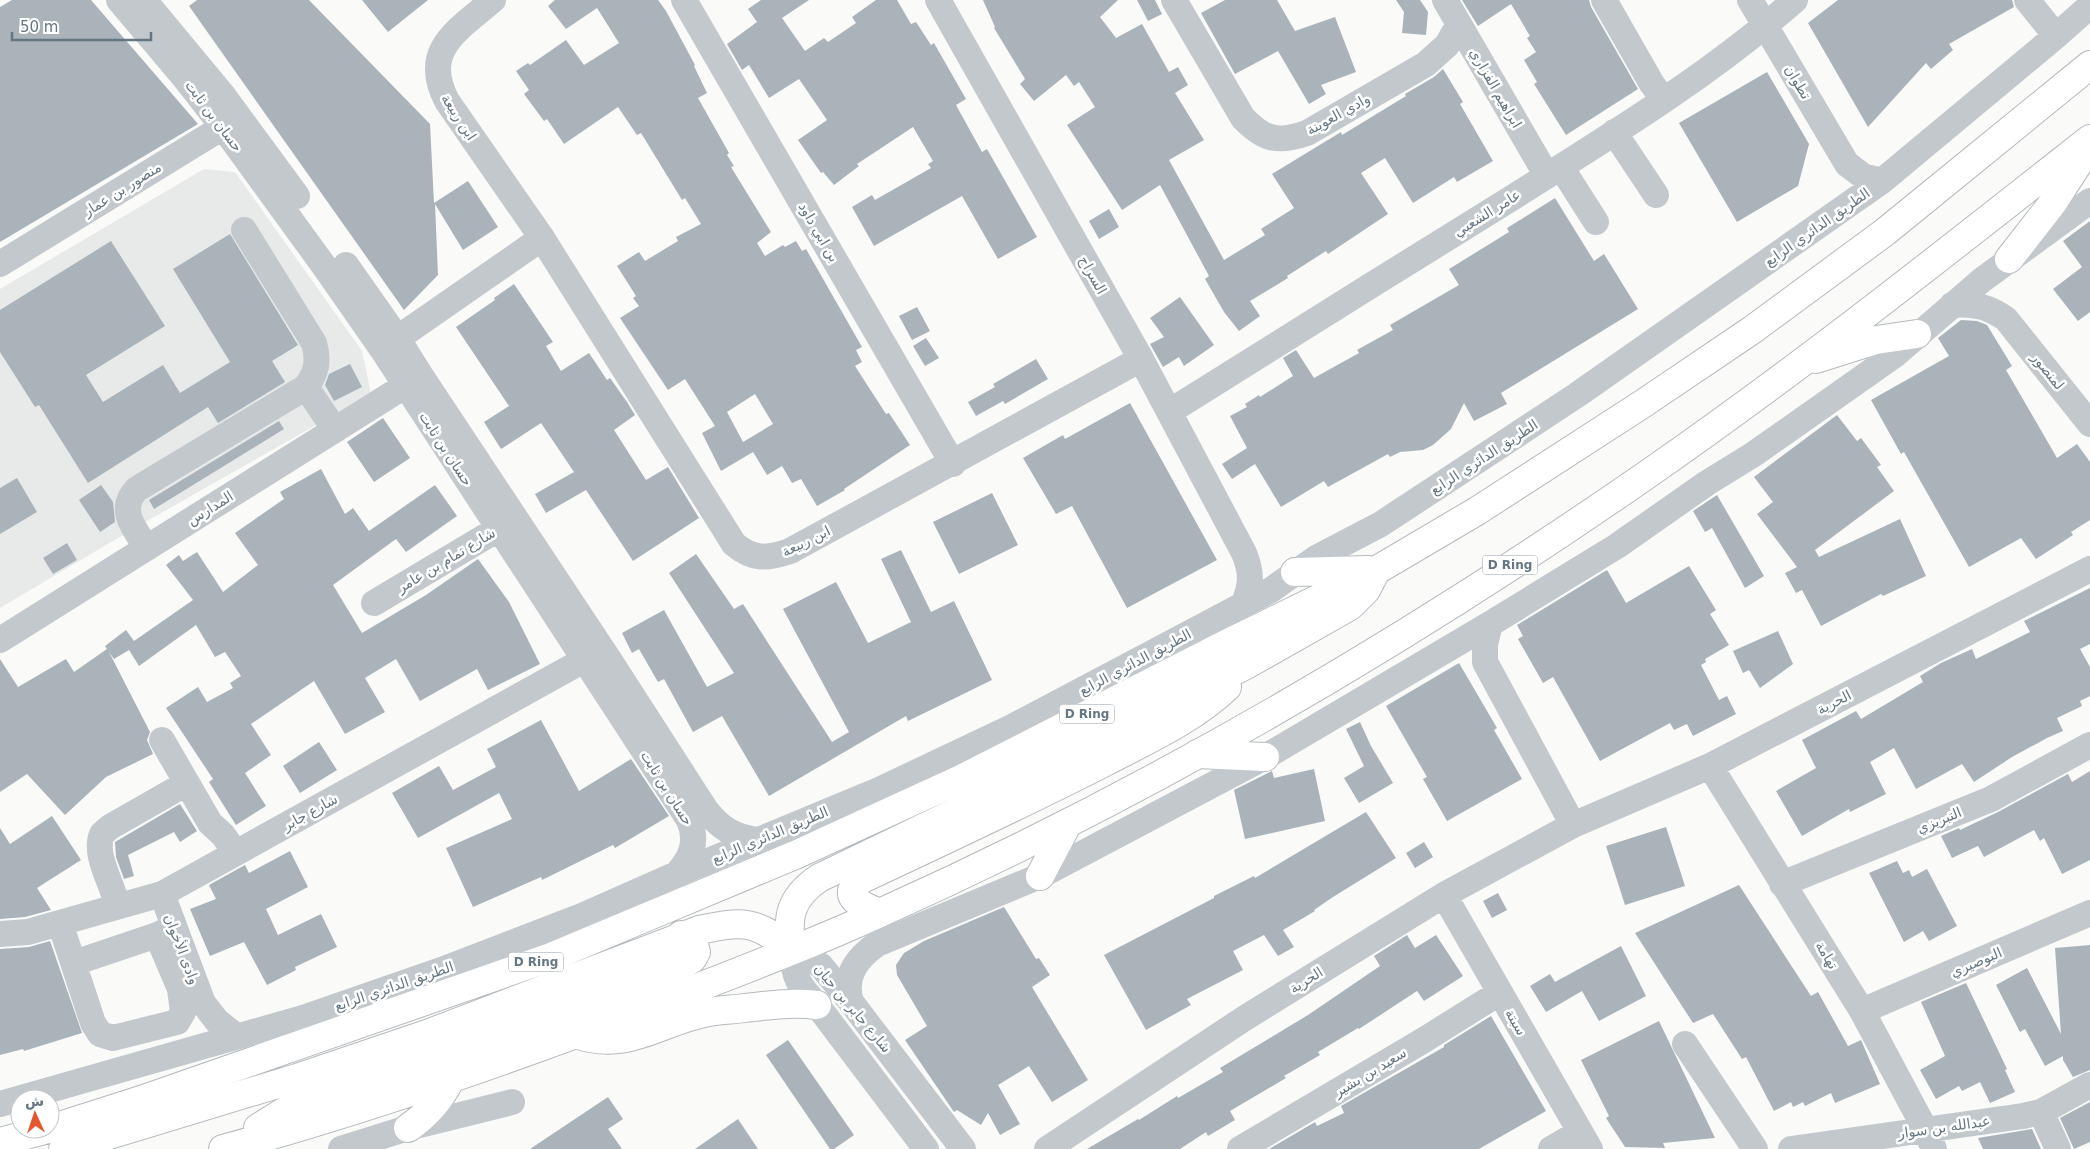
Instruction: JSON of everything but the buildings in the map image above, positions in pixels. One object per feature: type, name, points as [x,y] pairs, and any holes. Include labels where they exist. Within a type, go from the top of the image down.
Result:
[{"type":"main road","name":"الطريق الدائري الرابع","points":[[60,1129],[551,957],[795,855],[961,779],[1228,643],[1377,570],[1477,511],[1644,403],[1752,330],[1885,232],[2090,65]]},
{"type":"main road","name":"D Ring","points":[[230,1147],[450,1080],[577,1034],[792,950],[880,913],[1068,823],[1197,754],[1339,673],[1533,551],[1646,475],[1936,261],[2090,139]]},
{"type":"main road","points":[[2009,259],[2052,204],[2090,146]]},
{"type":"main road","points":[[1796,366],[1876,340],[1917,334]]},
{"type":"main road","points":[[1295,572],[1377,570]]},
{"type":"main road","points":[[792,950],[789,919],[800,892],[819,878],[983,799],[1246,665],[1350,606],[1366,590],[1377,570]]},
{"type":"main road","points":[[880,913],[856,902],[853,896],[853,889],[856,883],[1034,799],[1190,716],[1217,696],[1246,665]]},
{"type":"main road","points":[[1197,754],[1265,757]]},
{"type":"main road","points":[[1040,876],[1068,823]]},
{"type":"main road","points":[[60,1130],[297,1078],[514,1002],[682,935],[718,926],[758,926],[792,950]]},
{"type":"main road","points":[[230,1147],[288,1110],[683,964],[692,959],[696,952],[693,941],[682,935]]},
{"type":"main road","points":[[577,1034],[601,1040],[626,1039],[710,1012],[790,1003],[817,1005]]},
{"type":"main road","points":[[408,1128],[429,1112],[450,1080]]},
{"type":"main road","name":"الطريق الدائري الرابع","points":[[0,1142],[16,1139]]},
{"type":"street","name":"ابن ربيعة","points":[[493,0],[452,35],[442,49],[437,68],[438,85],[447,101],[542,238],[734,544],[745,553],[758,557],[774,557],[790,551],[1141,360]]},
{"type":"street","name":"بن ابي داود","points":[[684,0],[953,464]]},
{"type":"street","name":"السراج","points":[[938,0],[1141,360],[1244,552],[1249,565],[1251,579],[1249,592],[1243,604]]},
{"type":"street","name":"وادي العوينة","points":[[1174,0],[1243,118],[1255,131],[1272,138],[1290,139],[1307,133],[1426,64],[1447,45],[1459,24]]},
{"type":"street","name":"ابراهيم الفزاري","points":[[1445,0],[1554,171],[1596,222]]},
{"type":"street","points":[[1604,0],[1652,84],[1664,100]]},
{"type":"street","name":"تطوان","points":[[1750,0],[1847,164],[1850,184],[1849,205]]},
{"type":"street","name":"عامر الشعبي","points":[[1169,412],[1664,100],[1765,26],[1795,0]]},
{"type":"street","points":[[2027,0],[2056,36]]},
{"type":"street","name":"حسان بن ثابت","points":[[138,4],[184,77],[234,126],[287,214],[390,344],[596,659],[715,821],[738,837],[758,840]]},
{"type":"street","name":"الطريق الدائري الرابع","points":[[0,1104],[304,1018],[447,968],[582,916],[878,790],[1012,727],[1271,590],[1316,558],[1381,524],[1577,395],[1882,180],[2090,6]]},
{"type":"street","name":"منصور بن عمار","points":[[0,264],[234,126]]},
{"type":"street","points":[[1614,132],[1656,195]]},
{"type":"street","name":"تطوان","points":[[1847,164],[1863,176],[1882,180]]},
{"type":"street","points":[[851,1002],[848,992],[849,980],[854,964],[863,953],[877,944],[1040,876],[1265,757],[1490,624],[1617,546],[1706,483],[1754,454],[1896,354],[1917,334],[2009,259],[2090,201]]},
{"type":"street","points":[[147,548],[133,529],[127,516],[128,501],[137,489],[306,387],[313,377],[317,366],[317,354],[314,343],[244,230]]},
{"type":"street","points":[[390,344],[542,238]]},
{"type":"street","name":"لمنصور","points":[[2006,319],[2002,304],[2001,288],[2009,259]]},
{"type":"street","name":"لمنصور","points":[[1952,305],[1967,304],[1981,306],[1994,311],[2006,319],[2090,424]]},
{"type":"street","name":"المدارس","points":[[0,640],[413,381]]},
{"type":"street","points":[[306,387],[334,430]]},
{"type":"street","name":"شارع تمام بن عامر","points":[[374,603],[510,528]]},
{"type":"street","points":[[1244,552],[1267,566],[1295,572]]},
{"type":"street","name":"الحرية","points":[[1048,1149],[1245,1018],[1444,894],[1573,825],[1710,766],[2090,569]]},
{"type":"street","points":[[1490,624],[1485,644],[1485,662],[1573,825]]},
{"type":"street","points":[[1450,648],[1468,653],[1485,662]]},
{"type":"street","name":"حسان بن ثابت","points":[[596,659],[689,820],[694,835],[693,850],[656,901],[649,916]]},
{"type":"street","name":"شارع جابر","points":[[0,934],[28,932],[113,906],[162,894],[596,659]]},
{"type":"street","points":[[162,740],[210,824],[214,841],[230,857]]},
{"type":"street","name":"التبريزي","points":[[1782,884],[1991,799],[2090,745]]},
{"type":"street","name":"تهامة","points":[[1710,766],[1862,1011],[1930,1139]]},
{"type":"street","points":[[113,906],[99,850],[102,834],[110,826],[186,783]]},
{"type":"street","name":"وادى الأخوان","points":[[162,894],[165,932],[203,1003],[217,1021],[236,1036]]},
{"type":"street","name":"سبتة","points":[[1444,894],[1585,1141]]},
{"type":"street","name":"البوصيري","points":[[1862,1011],[2088,918]]},
{"type":"street","points":[[60,922],[93,1023],[100,1034],[113,1038],[177,1022],[183,1012],[180,989],[165,932],[74,963]]},
{"type":"street","name":"شارع جابر بن حيان","points":[[792,950],[813,960],[851,1002],[964,1149]]},
{"type":"street","name":"شارع جابر بن حيان","points":[[792,950],[796,978],[802,988],[817,1005],[926,1149]]},
{"type":"street","name":"سعيد بن بشير","points":[[1240,1149],[1424,1040],[1499,993]]},
{"type":"street","name":"وادى الأخوان","points":[[185,1051],[201,1030],[203,1003]]},
{"type":"street","points":[[1685,1044],[1755,1149]]},
{"type":"street","name":"عبدالله بن سوار","points":[[1791,1149],[1930,1139],[2041,1112],[2090,1085]]},
{"type":"street","points":[[341,1149],[408,1128],[512,1102]]},
{"type":"street","points":[[2041,1112],[2058,1149]]},
{"type":"street","points":[[1551,1149],[1585,1141]]},
{"type":"shaded area","points":[[204,169],[235,172],[362,351],[371,394],[133,529],[0,608],[0,289]]}]
